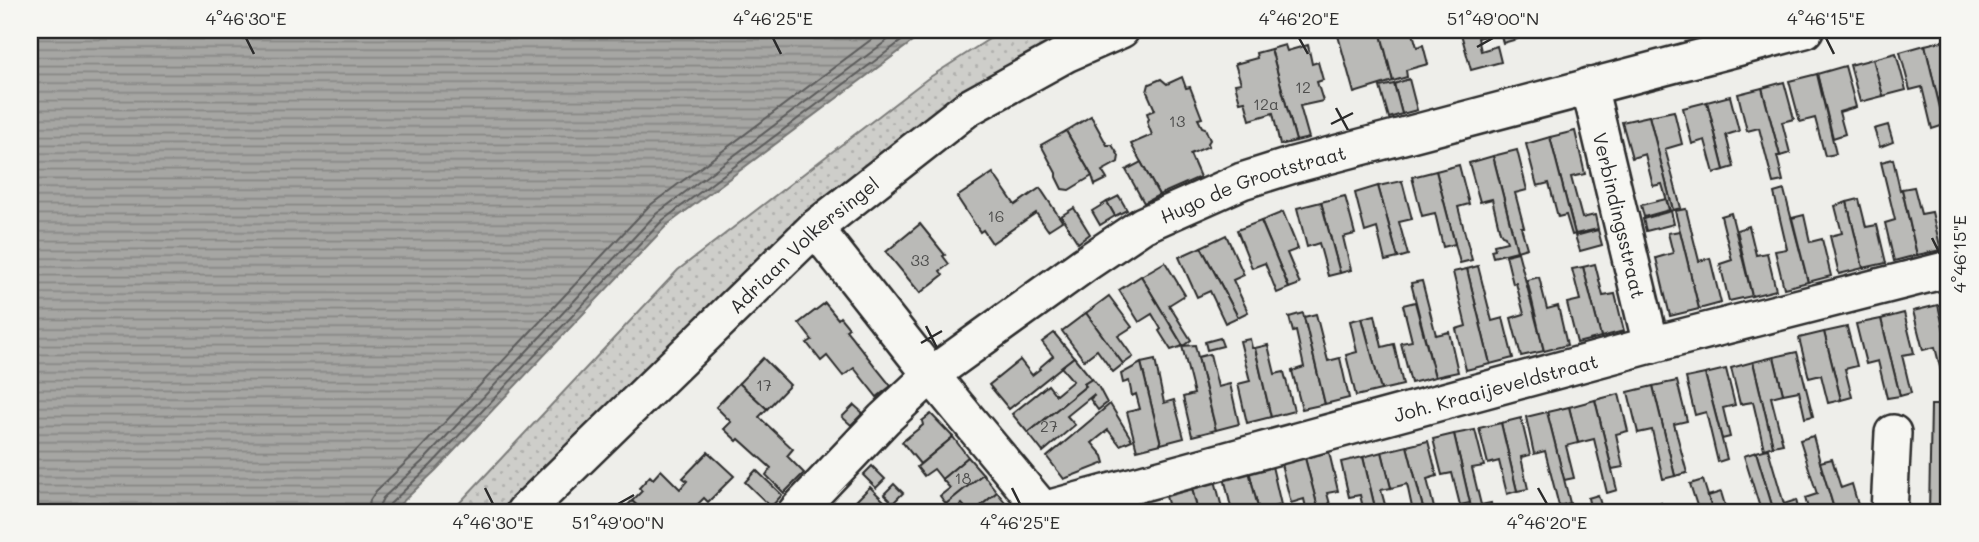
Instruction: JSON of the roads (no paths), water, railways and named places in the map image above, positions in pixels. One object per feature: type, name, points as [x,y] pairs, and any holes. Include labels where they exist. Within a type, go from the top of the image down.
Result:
[{"type":"street","name":"Adriaan Volkersingel","points":[[524,512],[815,228],[968,108],[1066,54],[1121,30]]},
{"type":"street","name":"Hugo de Grootstraat","points":[[796,512],[884,419],[931,375],[1143,225],[1230,186],[1293,165],[1805,30]]},
{"type":"street","name":"Verbindingsstraat","points":[[1589,86],[1651,345]]},
{"type":"street","points":[[815,228],[1043,511]]},
{"type":"street","name":"Joh. Kraaijeveldstraat","points":[[1043,511],[1392,413],[1949,269]]},
{"type":"street","points":[[1889,512],[1893,433]]},
{"type":"water","points":[[30,30],[928,30],[667,225],[436,470],[392,512],[30,512]]}]
